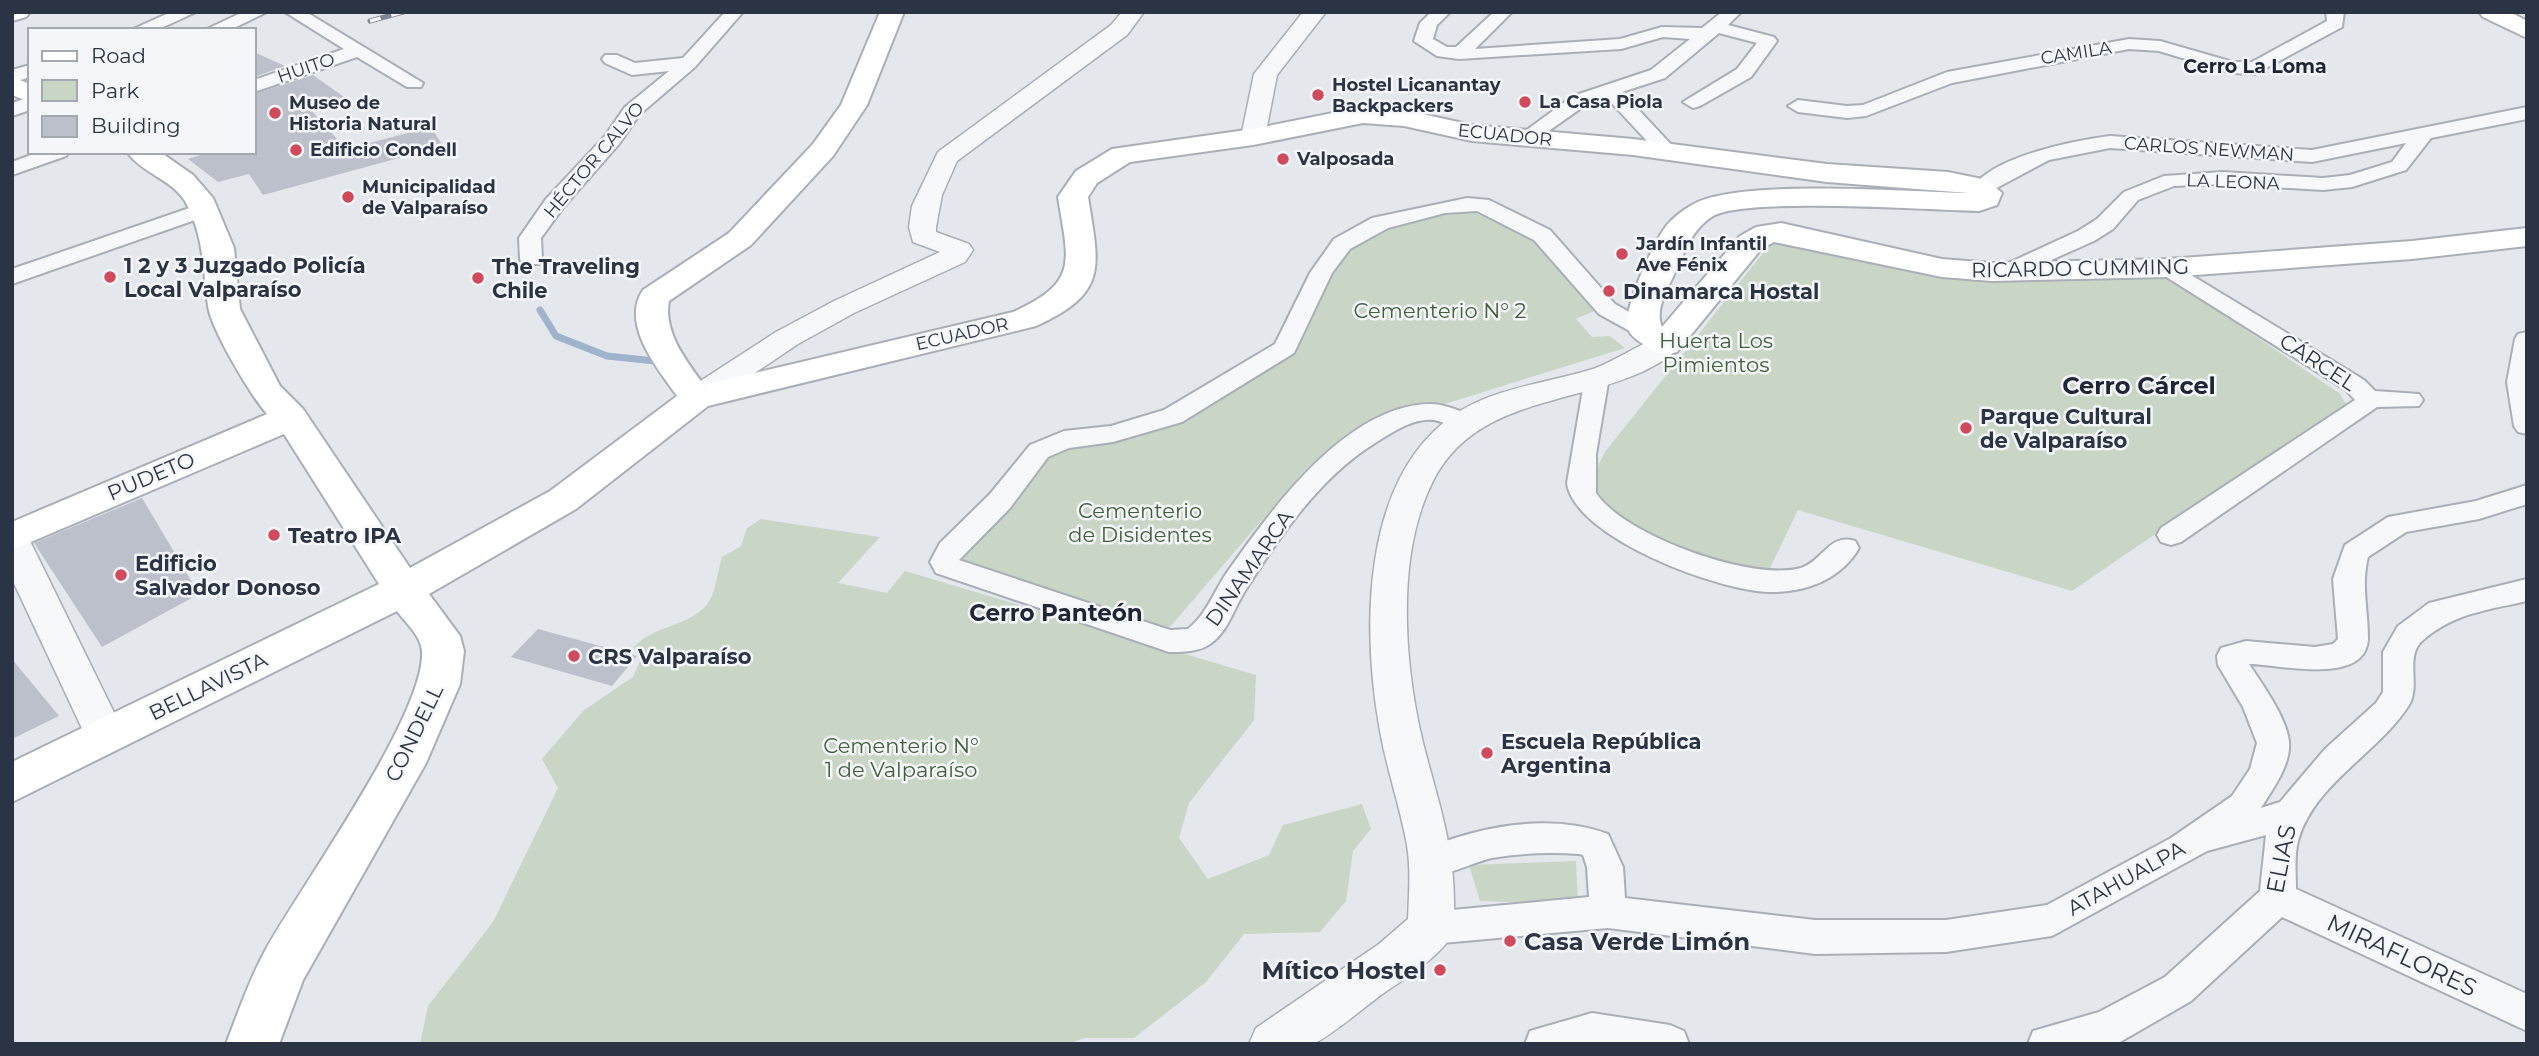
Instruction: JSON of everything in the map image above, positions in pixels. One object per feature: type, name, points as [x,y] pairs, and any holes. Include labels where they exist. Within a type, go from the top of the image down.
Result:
[{"type":"main road","points":[[12,14],[18,12]]},
{"type":"main road","points":[[696,398],[666,355],[649,311],[654,297],[740,239],[823,150],[854,105],[892,12]]},
{"type":"main road","points":[[2491,12],[2527,31]]},
{"type":"main road","points":[[12,85],[28,93]]},
{"type":"main road","name":"ECUADOR","points":[[696,398],[1039,314],[1063,299],[1083,270],[1073,197],[1097,169],[1122,155],[1253,137],[1363,115],[1404,118],[1453,130],[1668,152],[1827,173],[1948,181],[1982,188]]},
{"type":"main road","name":"CONDELL","points":[[144,154],[183,181],[204,209],[222,261],[224,309],[265,391],[291,416],[403,590],[439,636],[444,664],[439,684],[410,750],[282,969],[252,1044]]},
{"type":"main road","points":[[1655,338],[1643,317],[1646,303],[1679,230],[1703,210],[1725,202],[1759,198],[1979,202],[1989,197],[1982,188]]},
{"type":"main road","name":"RICARDO CUMMING","points":[[1655,338],[1751,242],[1767,233],[1799,234],[1942,268],[2008,272],[2168,268],[2412,250],[2527,237]]},
{"type":"main road","name":"BELLAVISTA","points":[[12,783],[403,590],[563,500],[696,398]]},
{"type":"main road","name":"PUDETO","points":[[12,539],[291,416]]},
{"type":"street","points":[[145,28],[188,12]]},
{"type":"street","points":[[219,28],[259,12]]},
{"type":"street","points":[[293,12],[414,83]]},
{"type":"street","name":"HÉCTOR CALVO","points":[[531,259],[530,238],[554,204],[612,140],[632,111],[690,63],[735,12]]},
{"type":"street","points":[[696,398],[787,338],[845,307],[955,256],[959,250],[923,236],[921,226],[937,174],[947,157],[1119,30],[1133,12]]},
{"type":"street","points":[[1253,137],[1266,74],[1315,12]]},
{"type":"street","points":[[1442,12],[1429,23],[1423,41],[1436,49],[1459,54],[1621,44],[1661,32],[1713,31],[1768,41],[1744,73],[1693,102]]},
{"type":"street","points":[[1459,54],[1504,12]]},
{"type":"street","points":[[1526,138],[1580,100],[1658,74],[1733,12]]},
{"type":"street","name":"CAMILA","points":[[1798,106],[1847,112],[1866,110],[1947,78],[2042,58],[2129,44],[2160,46],[2232,67],[2255,68],[2336,23],[2335,12]]},
{"type":"street","name":"HUITO","points":[[256,85],[359,50]]},
{"type":"street","points":[[611,59],[632,69],[690,63]]},
{"type":"street","points":[[1609,89],[1668,152]]},
{"type":"street","name":"CARLOS NEWMAN","points":[[1982,188],[2016,165],[2045,153],[2110,142],[2312,156],[2527,113]]},
{"type":"street","name":"LA LEONA","points":[[2008,272],[2085,236],[2105,224],[2131,196],[2171,180],[2223,178],[2312,184],[2351,181],[2399,166],[2424,134]]},
{"type":"street","points":[[12,169],[53,154]]},
{"type":"street","name":"DINAMARCA","points":[[1466,422],[1431,412],[1412,416],[1372,433],[1342,454],[1310,483],[1268,536],[1228,593],[1212,625],[1198,639],[1169,641],[946,566],[944,562],[950,550],[1000,501],[1039,451],[1064,440],[1113,434],[1173,416],[1285,348],[1321,272],[1342,244],[1380,223],[1445,207],[1481,205],[1542,235],[1607,309],[1655,338]]},
{"type":"street","points":[[12,277],[204,209]]},
{"type":"street","name":"CÁRCEL","points":[[2168,268],[2355,385],[2368,399],[2365,406],[2171,535]]},
{"type":"street","name":"RICARDO CUMMING","points":[[1432,928],[1431,862],[1399,728],[1389,616],[1393,550],[1400,519],[1420,477],[1438,448],[1466,422],[1518,400],[1597,377],[1643,360],[1655,338]]},
{"type":"street","points":[[2527,339],[2519,360],[2520,407],[2527,426]]},
{"type":"street","points":[[1597,377],[1580,470],[1582,495],[1599,516],[1642,542],[1695,563],[1762,581],[1811,577],[1845,548]]},
{"type":"street","points":[[2368,399],[2410,400]]},
{"type":"street","name":"ATAHUALPA","points":[[1432,928],[1460,923],[1608,912],[1815,937],[1946,936],[2052,920],[2193,841],[2244,806],[2264,773],[2273,743],[2258,704],[2233,665],[2232,656],[2254,653],[2324,659],[2344,653],[2353,641],[2348,579],[2355,552],[2398,524],[2479,510],[2527,494]]},
{"type":"street","points":[[12,539],[106,737]]},
{"type":"street","name":"ELIAS","points":[[2047,1044],[2106,1029],[2178,989],[2278,898],[2280,844],[2291,813],[2337,758],[2387,712],[2399,694],[2398,652],[2409,634],[2440,611],[2527,590]]},
{"type":"street","points":[[2193,841],[2233,833],[2291,813]]},
{"type":"street","points":[[1431,862],[1452,851],[1558,836],[1578,837],[1596,844],[1602,854],[1608,912]]},
{"type":"street","name":"MIRAFLORES","points":[[2278,898],[2527,1013]]},
{"type":"street","points":[[1273,1044],[1395,959],[1432,928]]},
{"type":"street","points":[[1544,1044],[1592,1031],[1670,1044]]},
{"type":"green space","name":"Cementerio de Disidentes","points":[[1472,211],[1537,241],[1594,311],[1576,319],[1592,337],[1610,336],[1625,348],[1422,411],[1353,439],[1323,455],[1305,470],[1169,628],[934,555],[1032,442],[1064,449],[1127,432],[1289,341],[1348,246],[1383,229]]},
{"type":"green space","name":"Parque Cultural de Valparaíso","points":[[1771,243],[1793,244],[1861,261],[1952,277],[2161,272],[2339,393],[2346,404],[2072,591],[1798,510],[1770,568],[1731,563],[1662,546],[1622,528],[1607,517],[1588,485],[1605,452]]},
{"type":"green space","name":"Cementerio N° 1 de Valparaíso","points":[[761,519],[880,537],[838,583],[887,593],[905,571],[1256,675],[1254,720],[1189,803],[1179,838],[1208,879],[1269,855],[1283,825],[1362,804],[1371,829],[1353,851],[1346,901],[1320,932],[1244,934],[1206,982],[1134,1038],[1085,1038],[1068,1044],[420,1044],[428,1006],[493,922],[558,788],[542,759],[583,711],[633,677],[640,661],[634,647],[652,634],[703,609],[712,595],[722,557],[741,546],[747,528]]},
{"type":"green space","points":[[1576,861],[1578,904],[1480,901],[1469,865]]},
{"type":"building","points":[[256,53],[285,66],[256,76]]},
{"type":"building","points":[[313,75],[344,97],[310,109],[346,149],[431,127],[443,146],[263,195],[249,174],[218,182],[188,159],[204,154],[256,154],[256,93]]},
{"type":"building","name":"Edificio Salvador Donoso","points":[[142,498],[199,594],[102,647],[34,543]]},
{"type":"building","name":"CRS Valparaíso","points":[[538,629],[637,656],[612,686],[511,657]]},
{"type":"building","points":[[12,659],[59,716],[12,739]]},
{"type":"waterway","points":[[540,310],[556,336],[607,356],[655,361]]},
{"type":"railway","points":[[370,21],[403,12]]},
{"type":"place","name":"Hostel Licanantay Backpackers","points":[[1318,95]]},
{"type":"place","name":"La Casa Piola","points":[[1525,102]]},
{"type":"place","name":"Museo de Historia Natural","points":[[275,113]]},
{"type":"place","name":"Edificio Condell","points":[[296,150]]},
{"type":"place","name":"Valposada","points":[[1283,159]]},
{"type":"place","name":"Municipalidad de Valparaíso","points":[[348,197]]},
{"type":"place","name":"Jardín Infantil Ave Fénix","points":[[1622,254]]},
{"type":"place","name":"1 2 y 3 Juzgado Policía Local Valparaíso","points":[[110,277]]},
{"type":"place","name":"The Traveling Chile","points":[[478,278]]},
{"type":"place","name":"Dinamarca Hostal","points":[[1609,291]]},
{"type":"place","name":"Parque Cultural de Valparaíso","points":[[1966,428]]},
{"type":"place","name":"Teatro IPA","points":[[274,535]]},
{"type":"place","name":"Edificio Salvador Donoso","points":[[121,575]]},
{"type":"place","name":"CRS Valparaíso","points":[[574,656]]},
{"type":"place","name":"Escuela República Argentina","points":[[1487,753]]},
{"type":"place","name":"Casa Verde Limón","points":[[1510,941]]},
{"type":"place","name":"Mítico Hostel","points":[[1440,970]]},
{"type":"district","name":"Cerro La Loma","points":[[2255,66]]},
{"type":"district","name":"Cerro Cárcel","points":[[2139,385]]},
{"type":"district","name":"Cerro Panteón","points":[[1056,613]]},
{"type":"park label","name":"Cementerio N° 2","points":[[1440,310]]},
{"type":"park label","name":"Huerta Los Pimientos","points":[[1716,352]]}]
